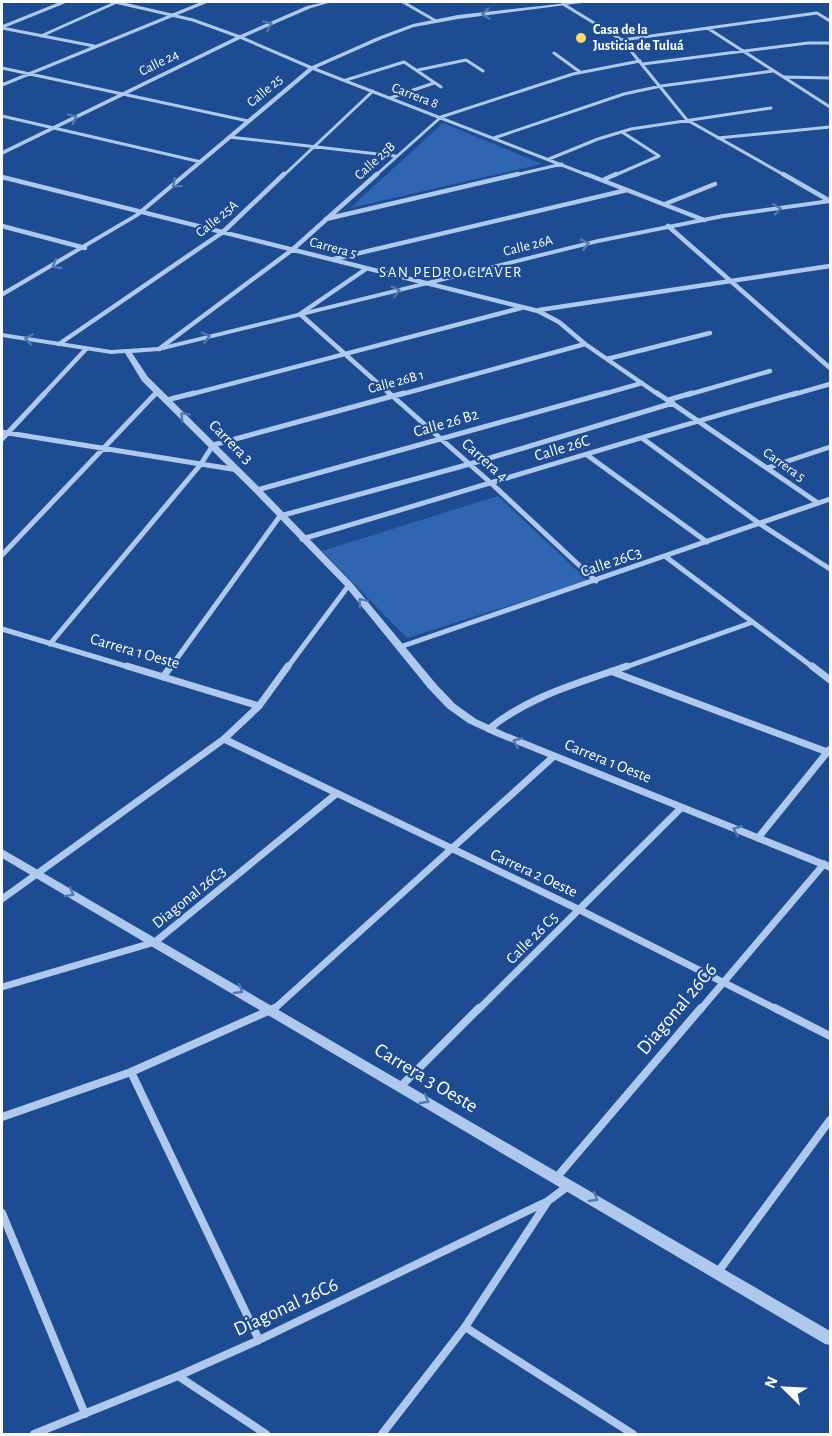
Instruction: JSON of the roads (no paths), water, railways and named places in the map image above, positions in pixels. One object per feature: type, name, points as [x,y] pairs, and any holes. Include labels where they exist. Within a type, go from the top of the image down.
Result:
[{"type":"street","points":[[2,28],[64,2]]},
{"type":"street","points":[[41,36],[116,2]]},
{"type":"street","name":"Carrera 8","points":[[116,2],[171,14],[240,37],[312,68],[704,220]]},
{"type":"street","points":[[2,85],[205,2]]},
{"type":"street","name":"Calle 24","points":[[2,153],[240,37],[309,7],[329,2]]},
{"type":"street","points":[[403,2],[436,21]]},
{"type":"street","name":"Calle 25","points":[[2,295],[85,248],[141,212],[312,68],[380,38],[436,21],[586,2]]},
{"type":"street","points":[[563,4],[622,40],[662,86],[687,120],[831,201]]},
{"type":"street","points":[[622,40],[817,13],[831,21]]},
{"type":"street","points":[[2,28],[94,46]]},
{"type":"street","points":[[709,29],[740,51],[831,107]]},
{"type":"street","name":"Calle 25B","points":[[159,349],[292,250],[441,117],[580,72],[641,62],[808,43],[831,43]]},
{"type":"street","points":[[554,52],[580,72]]},
{"type":"street","points":[[418,70],[466,60],[483,71]]},
{"type":"street","points":[[345,80],[404,62],[441,87]]},
{"type":"street","points":[[2,68],[248,121]]},
{"type":"street","points":[[494,138],[597,101],[662,86],[773,71]]},
{"type":"street","points":[[783,77],[831,78]]},
{"type":"street","points":[[390,98],[434,83]]},
{"type":"street","name":"Calle 25A","points":[[59,344],[223,232],[374,91]]},
{"type":"street","points":[[548,159],[622,132],[771,108]]},
{"type":"street","points":[[2,117],[201,162]]},
{"type":"street","points":[[718,138],[831,127]]},
{"type":"street","points":[[603,180],[660,156],[622,132]]},
{"type":"street","points":[[229,137],[395,156]]},
{"type":"street","points":[[326,220],[562,164]]},
{"type":"street","name":"Carrera 5","points":[[2,177],[423,284],[538,310],[559,322],[585,344],[699,420],[818,504]]},
{"type":"street","points":[[664,204],[716,184]]},
{"type":"street","points":[[330,260],[628,190]]},
{"type":"street","name":"Calle 26A","points":[[128,352],[159,349],[669,226],[831,201]]},
{"type":"street","points":[[2,226],[85,248]]},
{"type":"street","points":[[669,226],[831,368]]},
{"type":"street","points":[[538,310],[831,266]]},
{"type":"street","points":[[300,314],[366,269]]},
{"type":"street","points":[[167,400],[524,307]]},
{"type":"street","name":"Carrera 4","points":[[300,314],[470,464],[596,581]]},
{"type":"street","points":[[607,359],[710,333]]},
{"type":"street","points":[[2,335],[86,349],[128,352]]},
{"type":"street","name":"Calle 26B 1","points":[[213,445],[585,344]]},
{"type":"street","points":[[2,439],[86,349]]},
{"type":"street","name":"Carrera 3","points":[[128,352],[136,367],[158,391],[349,585],[400,647]]},
{"type":"street","points":[[163,676],[280,516],[470,464],[770,371]]},
{"type":"street","name":"Calle 26 B2","points":[[257,490],[642,383]]},
{"type":"street","name":"Calle 26C","points":[[302,539],[492,484],[699,420],[831,384]]},
{"type":"street","points":[[2,555],[158,391]]},
{"type":"street","points":[[2,432],[238,470]]},
{"type":"street","points":[[642,438],[760,524],[831,569]]},
{"type":"street","points":[[50,644],[201,464],[213,445]]},
{"type":"street","points":[[767,468],[831,447]]},
{"type":"street","points":[[587,455],[707,542]]},
{"type":"street","name":"Calle 26C3","points":[[400,647],[831,499]]},
{"type":"street","points":[[666,557],[831,680]]},
{"type":"street","points":[[2,899],[224,739],[259,706],[349,585]]},
{"type":"street","points":[[489,729],[520,707],[753,622]]},
{"type":"street","name":"Carrera 1 Oeste","points":[[2,629],[259,706]]},
{"type":"street","name":"Carrera 1 Oeste","points":[[400,647],[451,706],[489,729],[553,757],[827,865]]},
{"type":"street","points":[[613,672],[829,752],[758,838]]},
{"type":"street","name":"Carrera 2 Oeste","points":[[224,739],[580,910],[831,1036]]},
{"type":"street","points":[[2,1117],[131,1072],[273,1010],[553,757]]},
{"type":"street","name":"Diagonal 26C3","points":[[2,987],[155,942],[336,794]]},
{"type":"street","name":"Calle 26 C5","points":[[401,1086],[681,808]]},
{"type":"street","name":"Carrera 3 Oeste","points":[[2,853],[831,1339]]},
{"type":"street","name":"Diagonal 26C6","points":[[557,1177],[723,982],[827,865]]},
{"type":"street","points":[[131,1072],[259,1340]]},
{"type":"street","points":[[718,1273],[831,1120]]},
{"type":"street","name":"Diagonal 26C6","points":[[34,1434],[178,1376],[259,1340],[548,1201],[570,1184]]},
{"type":"street","name":"Diagonal 26C6","points":[[382,1434],[465,1327],[548,1201]]},
{"type":"street","points":[[2,1213],[85,1414]]},
{"type":"street","points":[[465,1327],[633,1434]]},
{"type":"street","points":[[178,1376],[266,1434]]},
{"type":"place","name":"Casa de la Justicia de Tuluá","points":[[581,38]]},
{"type":"district","name":"SAN PEDRO CLAVER","points":[[451,272]]}]
